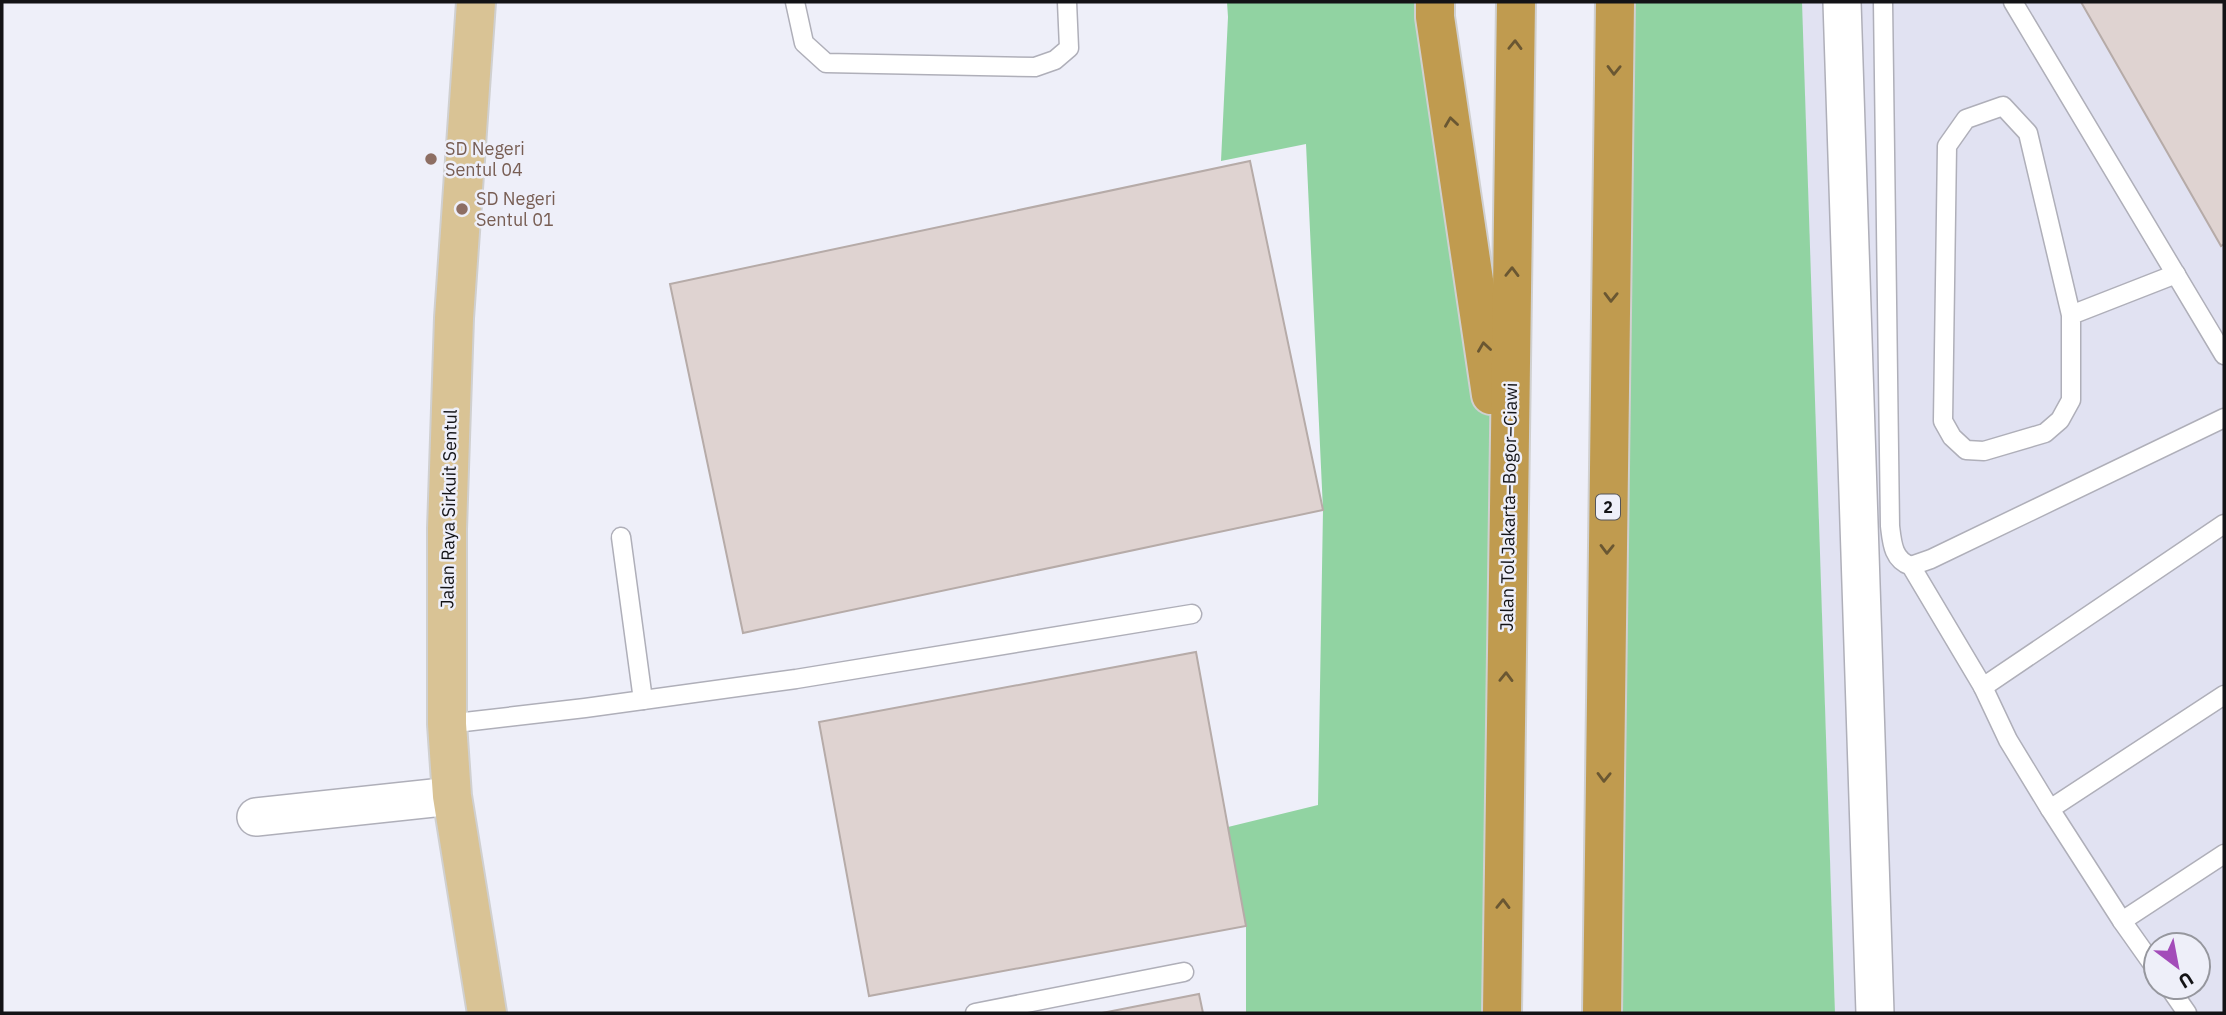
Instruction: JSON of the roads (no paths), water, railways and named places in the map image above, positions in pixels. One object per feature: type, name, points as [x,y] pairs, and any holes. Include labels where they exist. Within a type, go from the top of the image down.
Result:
[{"type":"highway","points":[[1435,2],[1437,31],[1508,512]]},
{"type":"highway","name":"Jalan Tol Jakarta–Bogor–Ciawi","points":[[1502,1013],[1516,2]]},
{"type":"highway","name":"2","points":[[1602,1013],[1615,2]]},
{"type":"main road","name":"Jalan Raya Sirkuit Sentul","points":[[476,2],[454,318],[447,529],[447,724],[452,796],[487,1013]]},
{"type":"street","points":[[1842,2],[1875,1013]]},
{"type":"street","points":[[256,817],[452,796]]},
{"type":"lane","points":[[795,2],[804,43],[827,63],[1035,67],[1055,60],[1069,48],[1067,2]]},
{"type":"lane","points":[[1883,2],[1890,526],[1893,547],[1902,563],[1910,566],[1983,687],[2008,740],[2142,949]]},
{"type":"lane","points":[[2013,2],[2224,355]]},
{"type":"lane","points":[[2003,106],[2028,133],[2071,315],[2071,400],[2060,420],[2045,433],[1984,451],[1966,450],[1952,438],[1943,421],[1947,146],[1966,119],[2003,106]]},
{"type":"lane","points":[[2071,315],[2176,274]]},
{"type":"lane","points":[[1910,566],[1931,559],[2224,418]]},
{"type":"lane","points":[[1983,687],[2224,524]]},
{"type":"lane","points":[[621,537],[643,700]]},
{"type":"lane","points":[[447,724],[796,679],[1192,614]]},
{"type":"lane","points":[[2050,809],[2224,695]]},
{"type":"lane","points":[[2122,921],[2224,854]]},
{"type":"lane","points":[[975,1013],[1184,972]]},
{"type":"place","name":"SD Negeri Sentul 04","points":[[431,159]]},
{"type":"place","name":"SD Negeri Sentul 01","points":[[462,209]]}]
